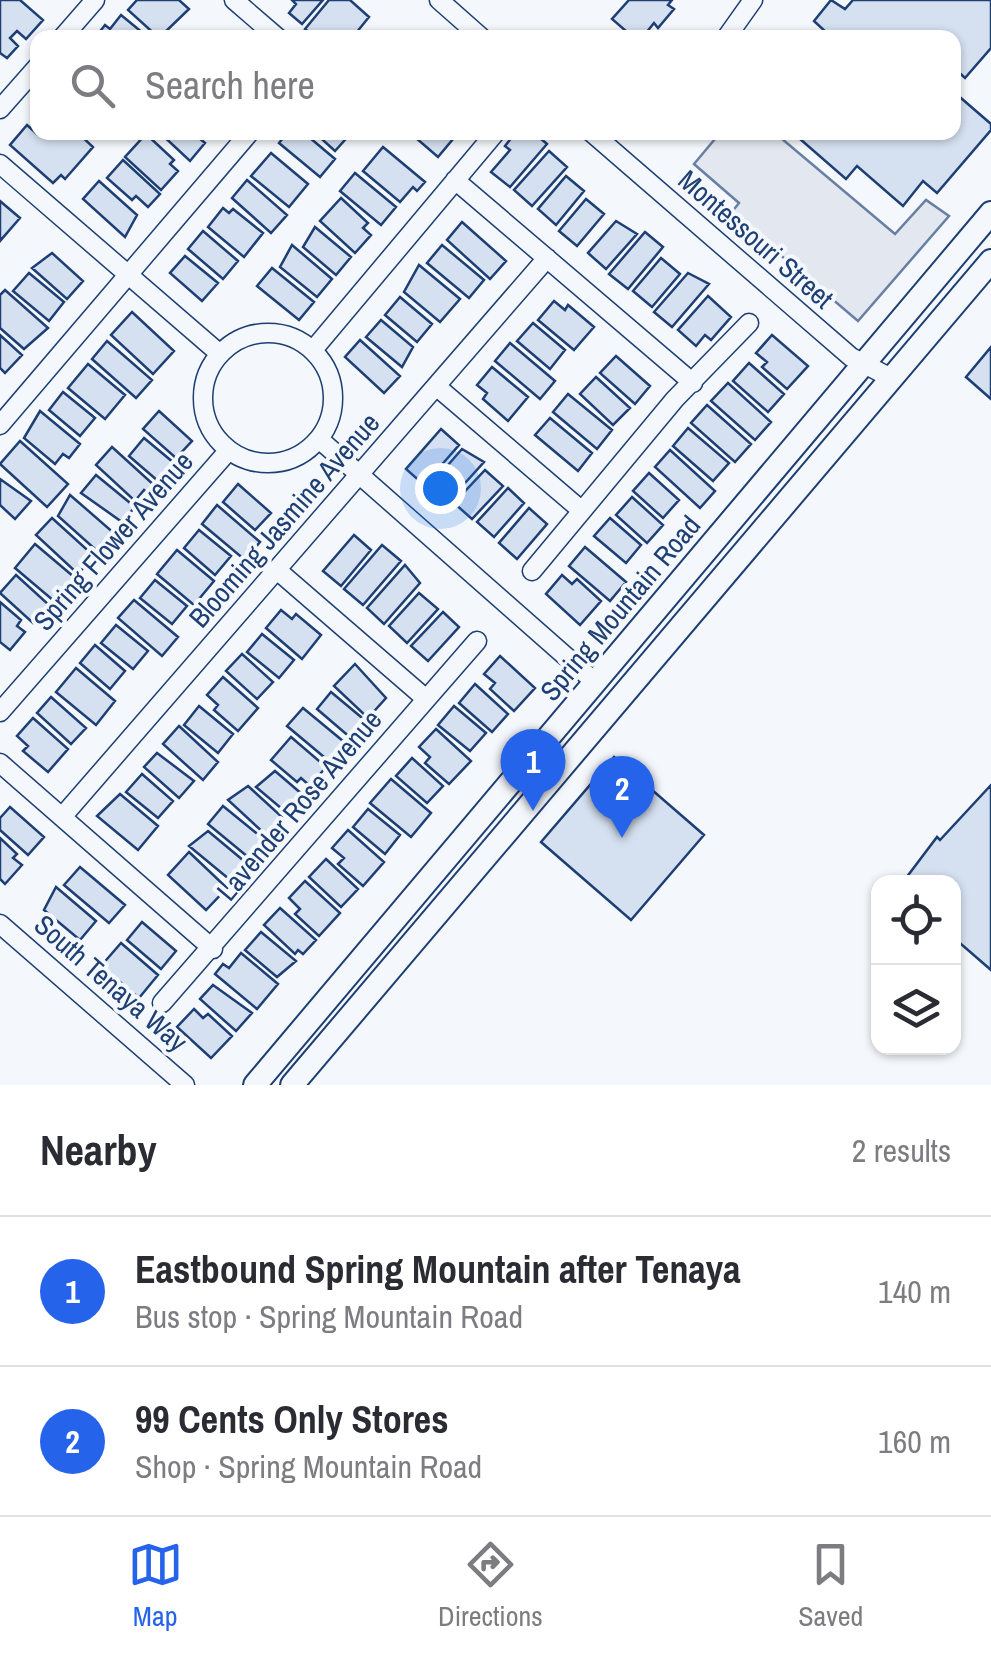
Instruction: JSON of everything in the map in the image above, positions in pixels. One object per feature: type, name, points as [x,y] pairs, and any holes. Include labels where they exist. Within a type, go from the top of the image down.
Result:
[{"type":"main road","name":"Spring Mountain Road","points":[[255,1085],[991,213]]},
{"type":"main road","points":[[292,1085],[991,261]]},
{"type":"main road","points":[[615,706],[619,682],[682,580]]},
{"type":"main road","points":[[498,845],[535,781],[596,703],[596,683]]},
{"type":"street","points":[[69,30],[94,0]]},
{"type":"street","points":[[234,0],[269,30]]},
{"type":"street","points":[[438,0],[473,30]]},
{"type":"street","points":[[732,30],[753,0]]},
{"type":"street","points":[[0,109],[30,75]]},
{"type":"street","points":[[0,425],[243,140]]},
{"type":"street","points":[[313,350],[489,140]]},
{"type":"street","name":"Montessouri Street","points":[[601,140],[862,366],[891,378]]},
{"type":"street","points":[[0,164],[220,354]]},
{"type":"street","points":[[455,180],[693,384]]},
{"type":"street","name":"Blooming Jasmine Avenue","points":[[62,817],[546,258]]},
{"type":"street","points":[[532,571],[674,399],[693,384],[749,322]]},
{"type":"street","points":[[276,333],[313,350],[332,384],[333,403],[319,440],[304,453],[266,464],[229,450],[214,435],[203,393],[208,372],[220,354],[236,341],[276,333]]},
{"type":"street","points":[[436,386],[581,510]]},
{"type":"street","points":[[319,440],[596,683]]},
{"type":"street","name":"Spring Flower Avenue","points":[[0,712],[229,450]]},
{"type":"street","points":[[277,570],[426,698]]},
{"type":"street","name":"Lavender Rose Avenue","points":[[162,1003],[476,641]]},
{"type":"street","points":[[0,763],[213,948]]},
{"type":"street","name":"South Tenaya Way","points":[[0,924],[185,1085]]},
{"type":"shaded area","points":[[714,140],[783,140],[895,234],[926,200],[949,216],[858,321],[731,213],[739,203],[694,164]]},
{"type":"building","points":[[0,0],[20,0],[43,20],[30,30],[26,39],[17,31],[10,38],[18,46],[7,58],[0,53]]},
{"type":"building","points":[[137,0],[179,0],[189,9],[167,30],[150,30],[128,10]]},
{"type":"building","points":[[292,0],[323,0],[302,24],[289,13],[296,4]]},
{"type":"building","points":[[329,0],[350,0],[369,17],[358,30],[305,29]]},
{"type":"building","points":[[629,0],[672,0],[668,5],[674,9],[658,28],[654,23],[648,30],[625,30],[612,19]]},
{"type":"building","points":[[831,0],[845,9],[853,0],[991,0],[991,48],[965,78],[961,74],[961,30],[824,30],[814,21]]},
{"type":"building","points":[[121,15],[139,30],[101,30],[105,25],[110,29]]},
{"type":"building","points":[[961,98],[991,124],[991,130],[937,193],[923,181],[903,206],[857,166],[846,179],[801,140],[961,140]]},
{"type":"building","points":[[27,125],[30,140],[86,140],[93,147],[65,179],[61,175],[53,183],[10,145]]},
{"type":"building","points":[[141,140],[152,140],[174,160],[170,164],[178,171],[161,190],[125,157]]},
{"type":"building","points":[[168,140],[205,143],[190,161]]},
{"type":"building","points":[[312,140],[335,159],[320,177],[279,143]]},
{"type":"building","points":[[323,140],[345,140],[335,151]]},
{"type":"building","points":[[418,140],[452,140],[438,157]]},
{"type":"building","points":[[510,140],[542,140],[547,144],[510,187],[491,172],[510,150],[505,146]]},
{"type":"building","points":[[383,147],[425,182],[417,191],[413,187],[400,202],[363,171]]},
{"type":"building","points":[[549,151],[567,167],[532,206],[514,190]]},
{"type":"building","points":[[271,153],[308,184],[289,207],[251,176]]},
{"type":"building","points":[[123,160],[160,194],[148,207],[136,196],[132,200],[107,178]]},
{"type":"building","points":[[355,173],[396,207],[381,225],[340,191]]},
{"type":"building","points":[[566,176],[584,191],[556,225],[538,209]]},
{"type":"building","points":[[247,180],[287,215],[271,233],[232,198]]},
{"type":"building","points":[[99,181],[137,215],[125,237],[83,199]]},
{"type":"building","points":[[341,198],[368,223],[363,228],[371,235],[355,253],[320,221]]},
{"type":"building","points":[[586,199],[604,214],[577,246],[559,231]]},
{"type":"building","points":[[0,201],[20,218],[0,241]]},
{"type":"building","points":[[223,208],[229,213],[233,209],[263,233],[244,257],[208,227]]},
{"type":"building","points":[[616,221],[637,234],[606,269],[588,253]]},
{"type":"building","points":[[462,222],[506,261],[490,279],[447,240]]},
{"type":"building","points":[[315,227],[351,257],[336,275],[303,247]]},
{"type":"building","points":[[203,231],[238,261],[223,279],[188,249]]},
{"type":"building","points":[[645,232],[663,247],[628,289],[609,274]]},
{"type":"building","points":[[292,245],[332,279],[317,297],[280,267]]},
{"type":"building","points":[[442,245],[484,280],[469,298],[427,263]]},
{"type":"building","points":[[52,253],[83,281],[67,299],[32,268]]},
{"type":"building","points":[[185,256],[218,283],[202,301],[170,273]]},
{"type":"building","points":[[661,258],[680,274],[652,307],[633,291]]},
{"type":"building","points":[[419,265],[460,299],[440,322],[404,292]]},
{"type":"building","points":[[272,268],[314,302],[299,320],[257,286]]},
{"type":"building","points":[[29,273],[64,302],[49,321],[13,291]]},
{"type":"building","points":[[688,273],[709,284],[672,327],[654,312]]},
{"type":"building","points":[[5,290],[48,328],[24,349],[0,328],[0,295]]},
{"type":"building","points":[[708,296],[731,317],[711,340],[705,335],[696,346],[678,330]]},
{"type":"building","points":[[400,297],[432,324],[417,342],[385,315]]},
{"type":"building","points":[[554,301],[565,310],[568,305],[594,327],[574,350],[538,320]]},
{"type":"building","points":[[132,312],[174,351],[153,374],[111,335]]},
{"type":"building","points":[[381,320],[413,347],[402,367],[366,337]]},
{"type":"building","points":[[533,323],[565,350],[550,369],[517,341]]},
{"type":"building","points":[[0,335],[22,355],[5,373],[0,368]]},
{"type":"building","points":[[772,335],[808,366],[787,389],[762,367],[767,362],[756,353]]},
{"type":"building","points":[[360,340],[400,376],[384,393],[345,357]]},
{"type":"building","points":[[107,341],[152,380],[136,398],[92,359]]},
{"type":"building","points":[[510,343],[555,381],[540,399],[495,361]]},
{"type":"building","points":[[991,347],[991,399],[966,377]]},
{"type":"building","points":[[616,356],[650,386],[635,404],[600,373]]},
{"type":"building","points":[[749,363],[784,394],[768,412],[733,381]]},
{"type":"building","points":[[88,364],[125,395],[105,419],[68,388]]},
{"type":"building","points":[[492,367],[528,397],[508,421],[483,399],[487,393],[477,385]]},
{"type":"building","points":[[596,377],[630,408],[613,425],[580,394]]},
{"type":"building","points":[[728,383],[771,422],[755,440],[711,401]]},
{"type":"building","points":[[63,392],[95,418],[80,436],[49,410]]},
{"type":"building","points":[[568,394],[612,430],[597,449],[553,412]]},
{"type":"building","points":[[707,405],[751,444],[735,462],[691,423]]},
{"type":"building","points":[[40,411],[80,444],[69,458],[63,454],[55,464],[24,438]]},
{"type":"building","points":[[159,411],[192,441],[176,458],[143,429]]},
{"type":"building","points":[[550,418],[592,453],[578,471],[535,435]]},
{"type":"building","points":[[688,428],[729,463],[713,481],[673,446]]},
{"type":"building","points":[[441,429],[459,445],[424,485],[406,469]]},
{"type":"building","points":[[144,438],[174,463],[158,481],[129,456]]},
{"type":"building","points":[[20,441],[68,484],[47,507],[0,464]]},
{"type":"building","points":[[112,447],[155,486],[148,493],[144,490],[135,501],[96,465]]},
{"type":"building","points":[[462,449],[484,462],[446,504],[428,488]]},
{"type":"building","points":[[670,450],[715,491],[700,508],[655,467]]},
{"type":"building","points":[[485,470],[503,486],[472,519],[454,503]]},
{"type":"building","points":[[649,473],[679,500],[663,518],[633,491]]},
{"type":"building","points":[[96,475],[135,507],[122,522],[81,493]]},
{"type":"building","points":[[0,479],[31,501],[15,519],[0,505]]},
{"type":"building","points":[[238,484],[271,513],[255,530],[223,502]]},
{"type":"building","points":[[508,488],[524,503],[494,537],[477,522]]},
{"type":"building","points":[[70,495],[115,534],[96,550],[58,516]]},
{"type":"building","points":[[632,497],[663,525],[647,543],[616,515]]},
{"type":"building","points":[[217,505],[260,542],[245,560],[202,524]]},
{"type":"building","points":[[529,508],[547,524],[517,559],[499,543]]},
{"type":"building","points":[[52,518],[94,556],[78,574],[36,535]]},
{"type":"building","points":[[610,518],[641,545],[626,563],[594,536]]},
{"type":"building","points":[[199,530],[231,556],[215,575],[184,548]]},
{"type":"building","points":[[354,535],[371,550],[341,586],[323,571]]},
{"type":"building","points":[[35,544],[74,577],[54,601],[15,568]]},
{"type":"building","points":[[382,545],[401,561],[363,605],[344,589]]},
{"type":"building","points":[[585,547],[626,582],[610,601],[569,566]]},
{"type":"building","points":[[177,550],[214,581],[194,605],[157,574]]},
{"type":"building","points":[[405,565],[420,583],[384,624],[367,608]]},
{"type":"building","points":[[16,575],[49,605],[33,623],[0,593]]},
{"type":"building","points":[[562,575],[572,584],[577,579],[601,601],[580,625],[546,594]]},
{"type":"building","points":[[155,580],[187,606],[172,624],[140,598]]},
{"type":"building","points":[[419,593],[438,609],[407,643],[389,626]]},
{"type":"building","points":[[134,600],[178,637],[162,656],[118,618]]},
{"type":"building","points":[[0,602],[21,620],[17,626],[25,632],[10,650],[0,642]]},
{"type":"building","points":[[281,610],[292,619],[296,614],[321,635],[302,659],[266,628]]},
{"type":"building","points":[[443,612],[459,627],[428,661],[411,646]]},
{"type":"building","points":[[116,625],[148,651],[133,669],[101,643]]},
{"type":"building","points":[[262,634],[294,660],[279,678],[247,652]]},
{"type":"building","points":[[95,645],[125,671],[110,689],[80,663]]},
{"type":"building","points":[[242,654],[273,682],[257,699],[226,671]]},
{"type":"building","points":[[500,656],[535,688],[514,711],[490,689],[495,683],[484,674]]},
{"type":"building","points":[[355,664],[386,698],[368,718],[334,686]]},
{"type":"building","points":[[76,668],[115,701],[96,725],[56,692]]},
{"type":"building","points":[[223,677],[258,708],[238,731],[214,710],[218,705],[207,695]]},
{"type":"building","points":[[475,684],[508,714],[492,732],[459,703]]},
{"type":"building","points":[[331,692],[367,722],[352,739],[317,709]]},
{"type":"building","points":[[51,697],[86,728],[71,744],[37,713]]},
{"type":"building","points":[[199,706],[233,734],[218,753],[184,725]]},
{"type":"building","points":[[454,706],[486,733],[470,751],[438,725]]},
{"type":"building","points":[[303,708],[349,746],[341,756],[338,753],[330,762],[287,726]]},
{"type":"building","points":[[33,718],[68,749],[48,772],[23,751],[28,746],[17,736]]},
{"type":"building","points":[[179,726],[218,762],[203,780],[163,744]]},
{"type":"building","points":[[436,729],[471,761],[449,784],[425,763],[430,757],[419,747]]},
{"type":"building","points":[[291,737],[326,767],[310,786],[301,778],[297,782],[271,760]]},
{"type":"building","points":[[157,753],[194,781],[179,798],[144,767]]},
{"type":"building","points":[[614,757],[704,835],[631,920],[541,842]]},
{"type":"building","points":[[412,758],[443,786],[427,803],[396,776]]},
{"type":"building","points":[[275,771],[303,795],[288,814],[256,787]]},
{"type":"building","points":[[142,774],[173,801],[158,818],[126,792]]},
{"type":"building","points":[[391,779],[431,813],[411,837],[370,803]]},
{"type":"building","points":[[991,785],[991,970],[961,944],[961,875],[908,875],[937,837],[940,840]]},
{"type":"building","points":[[248,786],[282,817],[266,835],[228,800]]},
{"type":"building","points":[[120,794],[158,826],[138,850],[97,816]]},
{"type":"building","points":[[223,806],[266,841],[259,850],[256,847],[248,857],[208,824]]},
{"type":"building","points":[[10,807],[44,837],[28,855],[0,830],[0,818]]},
{"type":"building","points":[[368,809],[400,835],[385,854],[353,827]]},
{"type":"building","points":[[348,830],[384,862],[363,886],[338,864],[344,858],[332,848]]},
{"type":"building","points":[[208,831],[244,861],[229,879],[189,846]]},
{"type":"building","points":[[0,838],[17,854],[13,858],[22,865],[5,884],[0,879]]},
{"type":"building","points":[[189,852],[227,888],[206,910],[168,875]]},
{"type":"building","points":[[326,859],[358,889],[341,907],[309,877]]},
{"type":"building","points":[[80,867],[125,905],[109,923],[64,885]]},
{"type":"building","points":[[305,881],[340,913],[319,936],[295,914],[300,909],[289,898]]},
{"type":"building","points":[[56,887],[96,921],[80,940],[44,910]]},
{"type":"building","points":[[280,908],[316,940],[303,954],[298,950],[295,954],[264,925]]},
{"type":"building","points":[[142,922],[176,951],[161,969],[127,940]]},
{"type":"building","points":[[261,932],[296,961],[277,977],[245,950]]},
{"type":"building","points":[[121,943],[158,975],[139,998],[101,966]]},
{"type":"building","points":[[241,953],[278,984],[257,1009],[215,974],[223,964],[229,968]]},
{"type":"building","points":[[213,985],[252,1013],[236,1031],[200,999]]},
{"type":"building","points":[[194,1009],[203,1018],[208,1014],[232,1036],[211,1058],[177,1027]]},
{"type":"place","name":"Eastbound Spring Mountain after Tenaya","points":[[533,811]]},
{"type":"place","name":"99 Cents Only Stores","points":[[622,838]]}]
